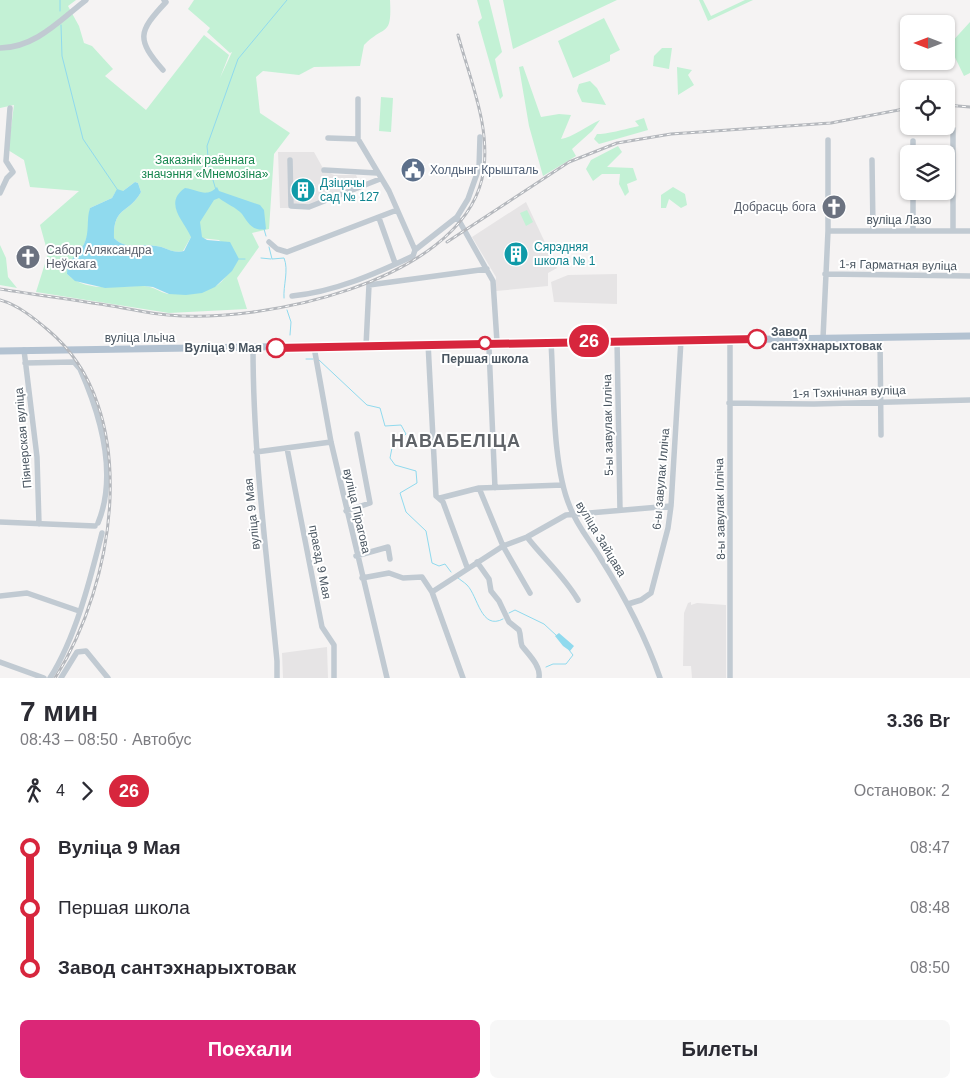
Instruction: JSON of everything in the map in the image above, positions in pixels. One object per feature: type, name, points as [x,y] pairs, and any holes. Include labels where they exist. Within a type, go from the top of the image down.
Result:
[{"type":"main road","name":"вуліца Ільіча","points":[[0,350],[253,348],[428,343],[970,336]]},
{"type":"street","points":[[0,48],[8,48],[37,38],[86,0]]},
{"type":"street","points":[[163,70],[146,51],[143,39],[151,18],[166,2],[164,0]]},
{"type":"street","points":[[358,99],[358,139],[397,210],[415,250]]},
{"type":"street","points":[[0,193],[7,178],[13,172],[6,161],[10,108]]},
{"type":"street","points":[[953,135],[953,231]]},
{"type":"street","points":[[292,296],[325,290],[369,276],[413,256],[415,250],[457,217],[468,199],[475,181],[481,152],[480,137]]},
{"type":"street","points":[[328,138],[358,139]]},
{"type":"street","points":[[823,338],[828,231],[828,140]]},
{"type":"street","points":[[290,160],[291,206],[310,207],[379,176]]},
{"type":"street","points":[[872,160],[873,230]]},
{"type":"street","points":[[324,170],[379,176]]},
{"type":"street","points":[[913,200],[913,230]]},
{"type":"street","points":[[269,242],[277,249],[287,252],[397,210]]},
{"type":"street","points":[[457,217],[488,269],[493,281],[497,342],[489,348],[495,488]]},
{"type":"street","points":[[379,218],[395,264]]},
{"type":"street","name":"вуліца Лазо","points":[[828,231],[970,231]]},
{"type":"street","points":[[366,346],[369,285],[488,269]]},
{"type":"street","name":"1-я Гарматная вуліца","points":[[825,274],[970,276]]},
{"type":"street","points":[[880,338],[881,436]]},
{"type":"street","name":"8-ы завулак Ілліча","points":[[730,339],[730,678]]},
{"type":"street","name":"5-ы завулак Ілліча","points":[[617,340],[620,510]]},
{"type":"street","name":"6-ы завулак Ілліча","points":[[628,604],[642,600],[651,593],[668,528],[681,340]]},
{"type":"street","name":"вуліца Зайцава","points":[[551,342],[555,419],[563,485],[572,513],[628,604],[653,657],[660,678]]},
{"type":"street","points":[[428,343],[436,496],[444,502],[467,567]]},
{"type":"street","name":"вуліца Пірагова","points":[[314,347],[331,442],[346,511],[387,678]]},
{"type":"street","name":"вуліца 9 Мая","points":[[253,348],[256,452],[277,661],[277,678]]},
{"type":"street","name":"Піянерская вуліца","points":[[24,350],[37,457],[39,524]]},
{"type":"street","points":[[0,522],[96,524],[103,510],[105,452],[98,418],[80,368],[74,362],[25,363]]},
{"type":"street","name":"1-я Тэхнічная вуліца","points":[[729,403],[814,404],[970,400]]},
{"type":"street","points":[[346,511],[370,503],[357,434]]},
{"type":"street","points":[[256,452],[331,442]]},
{"type":"street","name":"праезд 9 Мая","points":[[287,448],[322,627],[334,645],[334,678]]},
{"type":"street","points":[[440,498],[479,488],[563,485]]},
{"type":"street","points":[[479,488],[503,546],[530,593]]},
{"type":"street","points":[[432,592],[467,567],[503,546],[527,537],[572,513],[671,506]]},
{"type":"street","points":[[50,678],[58,666],[79,611],[102,533]]},
{"type":"street","points":[[527,537],[550,566],[562,575],[578,600]]},
{"type":"street","points":[[356,556],[388,547],[390,559]]},
{"type":"street","points":[[477,562],[489,579],[491,590],[509,622],[519,630],[521,644],[530,655],[540,677]]},
{"type":"street","points":[[362,578],[389,573],[403,578],[422,576],[432,592],[463,678]]},
{"type":"street","points":[[0,596],[27,593],[79,611]]},
{"type":"street","points":[[61,678],[77,652],[86,651],[108,678]]},
{"type":"street","points":[[0,662],[44,678]]},
{"type":"shaded area","points":[[278,152],[314,152],[324,170],[334,175],[356,175],[362,189],[311,208],[280,208]]},
{"type":"shaded area","points":[[526,202],[557,268],[548,273],[548,286],[496,291],[496,277],[472,237]]},
{"type":"shaded area","points":[[617,274],[617,304],[554,302],[551,282],[568,275]]},
{"type":"shaded area","points":[[691,602],[691,605],[697,603],[726,605],[726,678],[692,678],[691,666],[683,666],[684,613],[688,603]]},
{"type":"shaded area","points":[[327,647],[328,678],[283,678],[282,653]]},
{"type":"green space","name":"Заказнік раённага значэння «Мнемозіна»","points":[[0,0],[76,0],[68,6],[79,26],[84,43],[92,46],[113,69],[105,76],[146,110],[204,35],[229,55],[220,78],[232,52],[230,53],[207,32],[210,28],[188,9],[194,0],[390,0],[390,20],[388,25],[386,29],[364,45],[360,66],[314,67],[299,75],[263,71],[256,77],[260,113],[290,133],[274,154],[269,229],[252,233],[259,247],[237,278],[247,309],[169,313],[36,292],[48,254],[40,225],[79,191],[30,187],[24,160],[8,150],[14,105],[0,108]],"holes":[[[135,182],[138,183],[141,192],[116,220],[114,238],[124,244],[150,245],[176,252],[183,251],[191,237],[219,240],[239,259],[218,285],[177,294],[168,294],[147,286],[93,286],[75,280],[67,274],[71,261],[86,240],[90,208],[112,198],[115,193],[123,191]]]},
{"type":"green space","points":[[477,0],[489,0],[502,52],[495,59],[503,96],[500,99],[478,22],[482,18]]},
{"type":"green space","points":[[503,0],[617,0],[513,49]]},
{"type":"green space","points":[[699,0],[703,0],[711,16],[745,0],[753,0],[708,21]]},
{"type":"green space","points":[[604,18],[620,50],[610,55],[610,61],[573,78],[558,41]]},
{"type":"green space","points":[[970,22],[970,73],[964,76],[955,57],[955,38]]},
{"type":"green space","points":[[662,48],[672,48],[669,69],[653,66],[654,56]]},
{"type":"green space","points":[[523,66],[541,117],[559,114],[571,115],[561,139],[600,120],[592,131],[572,149],[576,156],[543,176],[529,126],[519,67]]},
{"type":"green space","points":[[677,67],[692,70],[688,75],[694,85],[678,95]]},
{"type":"green space","points":[[590,81],[597,88],[606,105],[582,102],[577,91],[579,84]]},
{"type":"green space","points":[[381,97],[393,98],[391,132],[379,131]]},
{"type":"green space","points":[[644,118],[648,130],[599,144],[594,139],[597,134],[639,126],[635,121]]},
{"type":"green space","points":[[618,146],[622,152],[607,167],[633,168],[637,180],[627,184],[629,192],[625,196],[619,184],[620,174],[602,174],[593,181],[586,169],[591,160]]},
{"type":"green space","points":[[673,187],[685,194],[687,205],[681,208],[669,199],[666,208],[661,208],[661,195]]},
{"type":"green space","points":[[527,210],[533,222],[526,226],[520,213]]},
{"type":"green space","points":[[0,245],[6,258],[8,277],[17,288],[0,285]]},
{"type":"water","points":[[135,182],[138,183],[141,192],[132,204],[119,215],[114,228],[114,238],[124,244],[134,246],[150,245],[176,252],[184,251],[191,237],[175,206],[179,194],[185,188],[206,193],[217,187],[219,191],[260,205],[264,210],[266,229],[254,228],[237,210],[219,198],[214,200],[200,222],[202,237],[207,240],[230,242],[239,259],[232,271],[215,287],[202,293],[186,295],[169,294],[153,287],[144,286],[105,288],[75,281],[67,274],[67,269],[86,239],[90,208],[112,198],[117,189],[123,191]]},
{"type":"water","points":[[559,633],[574,646],[570,651],[555,636]]},
{"type":"waterway","points":[[60,0],[60,11]]},
{"type":"waterway","points":[[216,190],[209,167],[207,146],[238,59],[287,0]]},
{"type":"waterway","points":[[61,25],[62,56],[83,139],[117,189]]},
{"type":"waterway","points":[[264,229],[266,236]]},
{"type":"waterway","points":[[269,247],[272,259],[284,258],[286,273],[284,298]]},
{"type":"waterway","points":[[261,258],[271,259]]},
{"type":"waterway","points":[[238,259],[245,259]]},
{"type":"waterway","points":[[287,310],[291,322],[290,335]]},
{"type":"waterway","points":[[306,359],[313,359]]},
{"type":"waterway","points":[[319,360],[367,405],[380,408],[385,426],[401,425],[406,434],[392,448],[390,458],[395,465],[416,471],[417,483],[400,493],[406,512],[426,531],[432,563],[439,566],[445,564],[451,572]]},
{"type":"waterway","points":[[457,577],[471,590],[485,616],[490,620],[503,619]]},
{"type":"waterway","points":[[509,613],[515,610],[544,624],[557,636]]},
{"type":"waterway","points":[[546,667],[553,664],[566,664],[573,655],[569,650]]},
{"type":"railway","points":[[0,289],[154,314],[207,316],[252,312],[301,303],[350,289],[396,270],[435,245],[465,215],[482,179],[485,143],[479,106],[458,35]]},
{"type":"railway","points":[[955,106],[970,107]]},
{"type":"railway","points":[[447,242],[569,162],[617,143],[671,134],[831,123],[900,110]]},
{"type":"railway","points":[[0,300],[7,302],[43,325],[78,364],[98,405],[108,450],[110,499],[104,548],[93,595],[76,639],[55,678]]},
{"type":"bus line","name":"26","points":[[276,348],[428,343],[757,339]]},
{"type":"place","name":"Холдынг Крышталь","points":[[413,170]]},
{"type":"place","name":"Дзіцячы сад № 127","points":[[303,190]]},
{"type":"place","name":"Добрасць бога","points":[[834,207]]},
{"type":"place","name":"Сярэдняя школа № 1","points":[[516,254]]},
{"type":"place","name":"Сабор Аляксандра Неўскага","points":[[28,257]]},
{"type":"place","name":"Завод сантэхнарыхтовак","points":[[757,339]]},
{"type":"place","name":"Першая школа","points":[[485,343]]},
{"type":"place","name":"Вуліца 9 Мая","points":[[276,348]]},
{"type":"district","name":"НАВАБЕЛІЦА","points":[[456,441]]}]
